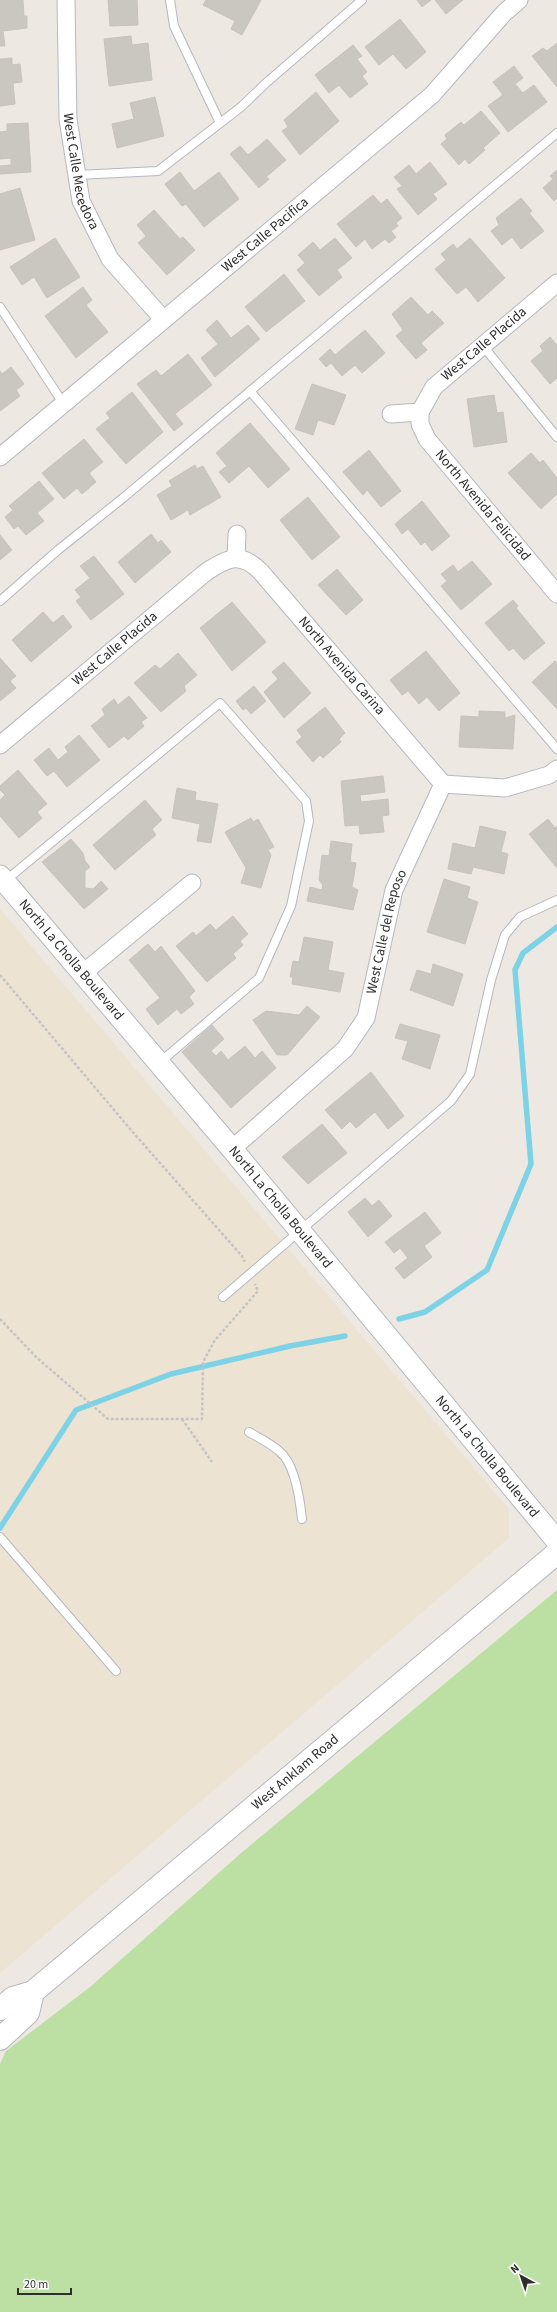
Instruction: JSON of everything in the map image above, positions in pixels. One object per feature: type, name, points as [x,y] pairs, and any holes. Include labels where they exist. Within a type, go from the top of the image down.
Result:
[{"type":"main road","name":"West Anklam Road","points":[[0,2009],[13,1998],[33,1992],[557,1553]]},
{"type":"main road","points":[[0,2039],[28,2013],[33,1992]]},
{"type":"street","name":"West Calle Mecedora","points":[[66,0],[68,120],[81,201],[110,259],[163,319]]},
{"type":"street","name":"West Calle Pacifica","points":[[0,457],[432,94],[504,13],[519,0]]},
{"type":"street","name":"West Calle Placida","points":[[420,412],[434,387],[557,283]]},
{"type":"street","points":[[391,414],[420,412]]},
{"type":"street","name":"North Avenida Felicidad","points":[[420,412],[420,424],[427,438],[557,594]]},
{"type":"street","points":[[234,558],[238,534]]},
{"type":"street","name":"West Calle Placida","points":[[0,745],[206,572],[224,561],[234,558]]},
{"type":"street","name":"North Avenida Carina","points":[[234,558],[248,561],[261,572],[443,784]]},
{"type":"street","points":[[443,784],[505,788],[549,775],[557,769]]},
{"type":"street","name":"West Calle del Reposo","points":[[232,1149],[345,1049],[366,1018],[394,890],[443,784]]},
{"type":"street","name":"North La Cholla Boulevard","points":[[2,879],[232,1149],[557,1540]]},
{"type":"street","points":[[82,974],[192,883]]},
{"type":"lane","points":[[170,0],[174,26],[220,123]]},
{"type":"lane","points":[[77,175],[158,171],[241,107],[266,83],[362,0]]},
{"type":"lane","points":[[0,601],[58,550],[557,133]]},
{"type":"lane","points":[[0,307],[63,403]]},
{"type":"lane","points":[[482,346],[557,437]]},
{"type":"lane","points":[[250,391],[557,749]]},
{"type":"lane","points":[[2,879],[220,703],[306,802],[309,821],[291,906],[259,978],[158,1063]]},
{"type":"lane","points":[[223,1297],[451,1101],[470,1074],[491,980],[505,935],[520,918],[557,900]]},
{"type":"lane","points":[[249,1432],[281,1452],[291,1469],[299,1497],[302,1519]]},
{"type":"lane","points":[[0,1537],[116,1671]]},
{"type":"path","points":[[0,975],[131,1130],[242,1256],[258,1291],[215,1340],[203,1362],[202,1419],[108,1419],[37,1358],[0,1319]]},
{"type":"path","points":[[182,1419],[212,1462]]},
{"type":"shaded area","points":[[0,909],[509,1509],[509,1538],[0,1973]]},
{"type":"green space","points":[[557,1590],[557,2312],[0,2312],[0,2064],[6,2051],[90,1987],[240,1854]]},
{"type":"building","points":[[0,0],[23,0],[24,16],[27,16],[27,28],[3,31],[5,46],[0,46]]},
{"type":"building","points":[[108,0],[137,0],[138,25],[110,26]]},
{"type":"building","points":[[206,0],[261,0],[242,35],[231,29],[235,21],[203,5]]},
{"type":"building","points":[[417,0],[431,0],[422,7]]},
{"type":"building","points":[[435,0],[463,0],[446,14]]},
{"type":"building","points":[[400,19],[426,52],[406,69],[393,54],[379,65],[365,47]]},
{"type":"building","points":[[131,36],[132,45],[148,43],[152,80],[109,86],[104,39]]},
{"type":"building","points":[[557,43],[557,87],[532,56],[543,48],[547,51]]},
{"type":"building","points":[[353,45],[362,56],[357,59],[367,72],[362,76],[368,84],[350,98],[339,85],[329,93],[315,75]]},
{"type":"building","points":[[12,58],[12,65],[20,64],[22,82],[13,83],[15,104],[0,106],[0,59]]},
{"type":"building","points":[[514,66],[523,78],[515,84],[523,93],[534,85],[547,102],[508,132],[488,106],[503,95],[493,82]]},
{"type":"building","points":[[316,92],[339,121],[300,155],[282,131],[288,127],[284,120]]},
{"type":"building","points":[[155,97],[164,136],[117,148],[112,124],[134,119],[130,103]]},
{"type":"building","points":[[481,111],[500,133],[483,148],[485,150],[469,164],[465,159],[459,165],[441,144],[447,139],[445,135],[461,122],[464,125]]},
{"type":"building","points":[[28,123],[31,172],[0,174],[0,166],[11,165],[11,158],[0,159],[0,132],[7,131],[7,124]]},
{"type":"building","points":[[267,139],[286,160],[266,177],[269,179],[259,188],[230,154],[240,146],[248,155]]},
{"type":"building","points":[[430,162],[447,184],[433,194],[437,199],[418,215],[397,189],[402,186],[394,177],[409,165],[416,174]]},
{"type":"building","points":[[557,170],[557,198],[554,201],[543,188],[553,179],[550,176]]},
{"type":"building","points":[[180,172],[194,191],[219,172],[239,199],[204,227],[186,204],[182,206],[165,184]]},
{"type":"building","points":[[20,188],[35,240],[0,250],[0,194]]},
{"type":"building","points":[[373,195],[381,204],[387,199],[402,218],[396,223],[398,226],[391,231],[396,237],[389,243],[385,239],[372,249],[365,239],[356,247],[337,224]]},
{"type":"building","points":[[521,198],[532,211],[529,213],[544,231],[521,249],[512,237],[502,245],[491,231],[499,225],[496,218]]},
{"type":"building","points":[[154,210],[180,239],[183,237],[195,250],[167,275],[138,243],[146,236],[137,225]]},
{"type":"building","points":[[55,238],[80,277],[47,298],[34,277],[22,285],[10,267]]},
{"type":"building","points":[[335,238],[352,258],[337,270],[342,277],[319,296],[297,270],[305,263],[298,255],[313,242],[320,250]]},
{"type":"building","points":[[470,238],[505,278],[478,302],[466,287],[457,294],[435,269],[446,260],[441,254],[453,244],[457,249]]},
{"type":"building","points":[[284,274],[305,301],[266,332],[245,307]]},
{"type":"building","points":[[83,287],[92,300],[86,305],[108,332],[76,358],[45,316]]},
{"type":"building","points":[[411,297],[428,315],[432,311],[444,323],[421,343],[427,350],[416,359],[396,336],[403,330],[392,314]]},
{"type":"building","points":[[217,320],[231,338],[248,325],[260,339],[215,377],[201,358],[218,344],[206,330]]},
{"type":"building","points":[[365,330],[385,353],[362,373],[355,365],[342,376],[331,363],[326,367],[319,359],[330,349],[335,355]]},
{"type":"building","points":[[550,337],[557,345],[557,378],[550,384],[531,361],[543,351],[540,346]]},
{"type":"building","points":[[188,354],[212,385],[175,414],[183,424],[174,431],[137,384],[156,370],[161,376]]},
{"type":"building","points":[[11,367],[24,384],[16,390],[20,396],[0,411],[0,371],[2,374]]},
{"type":"building","points":[[312,384],[346,395],[334,425],[318,420],[313,435],[295,429]]},
{"type":"building","points":[[132,392],[163,432],[126,464],[96,429],[110,418],[106,413]]},
{"type":"building","points":[[494,395],[497,413],[503,412],[507,442],[474,447],[467,399]]},
{"type":"building","points":[[250,423],[290,469],[268,488],[249,466],[229,483],[219,472],[227,466],[216,453]]},
{"type":"building","points":[[84,439],[103,462],[89,473],[96,482],[82,494],[77,488],[64,499],[42,473]]},
{"type":"building","points":[[369,450],[401,491],[381,507],[367,490],[363,495],[343,472]]},
{"type":"building","points":[[531,453],[540,463],[543,460],[557,478],[557,494],[541,509],[508,473]]},
{"type":"building","points":[[195,465],[197,469],[203,466],[221,497],[190,515],[188,510],[171,520],[157,495],[172,486],[169,481]]},
{"type":"building","points":[[39,481],[54,499],[37,513],[44,521],[26,535],[18,526],[14,529],[5,517],[13,510],[9,506]]},
{"type":"building","points":[[308,497],[340,537],[312,560],[280,520]]},
{"type":"building","points":[[422,501],[450,536],[432,551],[425,542],[421,545],[408,529],[402,534],[395,524]]},
{"type":"building","points":[[151,534],[158,543],[161,540],[171,552],[135,583],[118,562]]},
{"type":"building","points":[[0,535],[12,550],[0,560]]},
{"type":"building","points":[[94,556],[124,594],[91,620],[76,601],[81,597],[75,590],[90,578],[80,566]]},
{"type":"building","points":[[472,561],[492,584],[461,610],[441,586],[447,581],[441,574],[453,565],[458,572]]},
{"type":"building","points":[[337,569],[363,600],[346,615],[318,585]]},
{"type":"building","points":[[513,600],[518,606],[516,608],[545,643],[524,660],[513,648],[509,651],[485,623]]},
{"type":"building","points":[[232,602],[266,642],[232,671],[200,628]]},
{"type":"building","points":[[43,612],[53,623],[63,615],[72,627],[31,662],[12,640]]},
{"type":"building","points":[[426,651],[460,693],[439,711],[427,697],[419,704],[408,691],[402,695],[390,680]]},
{"type":"building","points":[[178,653],[197,675],[184,686],[186,691],[161,712],[134,683],[155,665],[160,669]]},
{"type":"building","points":[[0,658],[16,676],[10,681],[16,688],[0,701]]},
{"type":"building","points":[[555,661],[557,663],[557,709],[532,682]]},
{"type":"building","points":[[284,662],[311,693],[284,718],[264,692],[278,679],[272,672]]},
{"type":"building","points":[[254,686],[266,701],[251,714],[246,708],[243,710],[236,701]]},
{"type":"building","points":[[129,696],[147,718],[141,722],[144,726],[128,740],[124,736],[109,748],[91,726],[105,715],[102,709],[114,699],[118,705]]},
{"type":"building","points":[[325,707],[345,733],[339,739],[341,742],[323,758],[320,755],[313,762],[296,742],[302,737],[297,730]]},
{"type":"building","points":[[479,711],[505,712],[505,718],[515,715],[513,749],[459,747],[461,716],[479,717]]},
{"type":"building","points":[[79,735],[100,760],[67,787],[54,771],[47,776],[34,760],[49,748],[58,760],[68,752],[65,747]]},
{"type":"building","points":[[18,770],[47,804],[37,812],[42,818],[19,838],[0,816],[0,800],[5,795],[0,790],[0,786]]},
{"type":"building","points":[[383,776],[385,792],[360,795],[361,802],[388,799],[389,815],[382,816],[384,832],[360,834],[359,825],[345,826],[341,781]]},
{"type":"building","points":[[177,788],[196,792],[195,800],[218,804],[211,843],[197,841],[200,824],[172,818]]},
{"type":"building","points":[[145,800],[162,820],[152,829],[156,835],[115,870],[93,845]]},
{"type":"building","points":[[251,818],[253,822],[258,819],[274,847],[268,850],[271,855],[261,888],[241,883],[246,868],[225,832]]},
{"type":"building","points":[[548,819],[555,828],[557,826],[557,868],[529,834]]},
{"type":"building","points":[[480,826],[506,832],[501,852],[508,854],[504,874],[473,867],[471,874],[448,869],[453,843],[475,848]]},
{"type":"building","points":[[71,839],[83,853],[85,861],[90,867],[85,871],[85,888],[93,889],[101,881],[108,889],[84,909],[42,862]]},
{"type":"building","points":[[331,841],[352,844],[350,862],[356,863],[352,887],[358,890],[353,910],[307,901],[310,887],[322,890],[323,885],[319,880],[322,855],[329,856]]},
{"type":"building","points":[[444,879],[470,887],[467,898],[478,902],[465,944],[427,932]]},
{"type":"building","points":[[233,916],[248,934],[240,941],[243,945],[233,954],[236,958],[207,982],[176,946],[193,932],[196,936],[210,924],[216,930]]},
{"type":"building","points":[[304,937],[333,942],[328,970],[344,973],[340,992],[292,984],[293,977],[290,977],[293,961],[299,962]]},
{"type":"building","points":[[148,944],[155,952],[161,946],[195,991],[189,997],[194,1004],[181,1014],[177,1009],[158,1025],[146,1009],[160,998],[129,960]]},
{"type":"building","points":[[433,964],[463,974],[453,1006],[410,990],[417,970],[431,974]]},
{"type":"building","points":[[307,1006],[320,1017],[287,1055],[277,1055],[253,1020],[266,1011],[299,1015]]},
{"type":"building","points":[[400,1024],[440,1035],[430,1069],[402,1059],[408,1041],[395,1038]]},
{"type":"building","points":[[212,1025],[224,1039],[211,1051],[216,1056],[221,1051],[228,1060],[245,1046],[255,1058],[262,1051],[276,1068],[231,1108],[182,1052]]},
{"type":"building","points":[[371,1072],[404,1116],[388,1129],[375,1112],[356,1128],[350,1121],[342,1129],[325,1110]]},
{"type":"building","points":[[322,1124],[347,1153],[308,1184],[282,1157]]},
{"type":"building","points":[[365,1198],[372,1206],[379,1200],[392,1216],[368,1237],[348,1212]]},
{"type":"building","points":[[425,1212],[441,1233],[424,1246],[432,1257],[404,1279],[395,1268],[408,1258],[400,1248],[394,1253],[385,1242]]},
{"type":"waterway","points":[[399,1319],[425,1312],[487,1270],[531,1164],[515,970],[523,953],[557,927]]},
{"type":"waterway","points":[[0,1528],[76,1410],[171,1374],[290,1346],[345,1336]]}]
